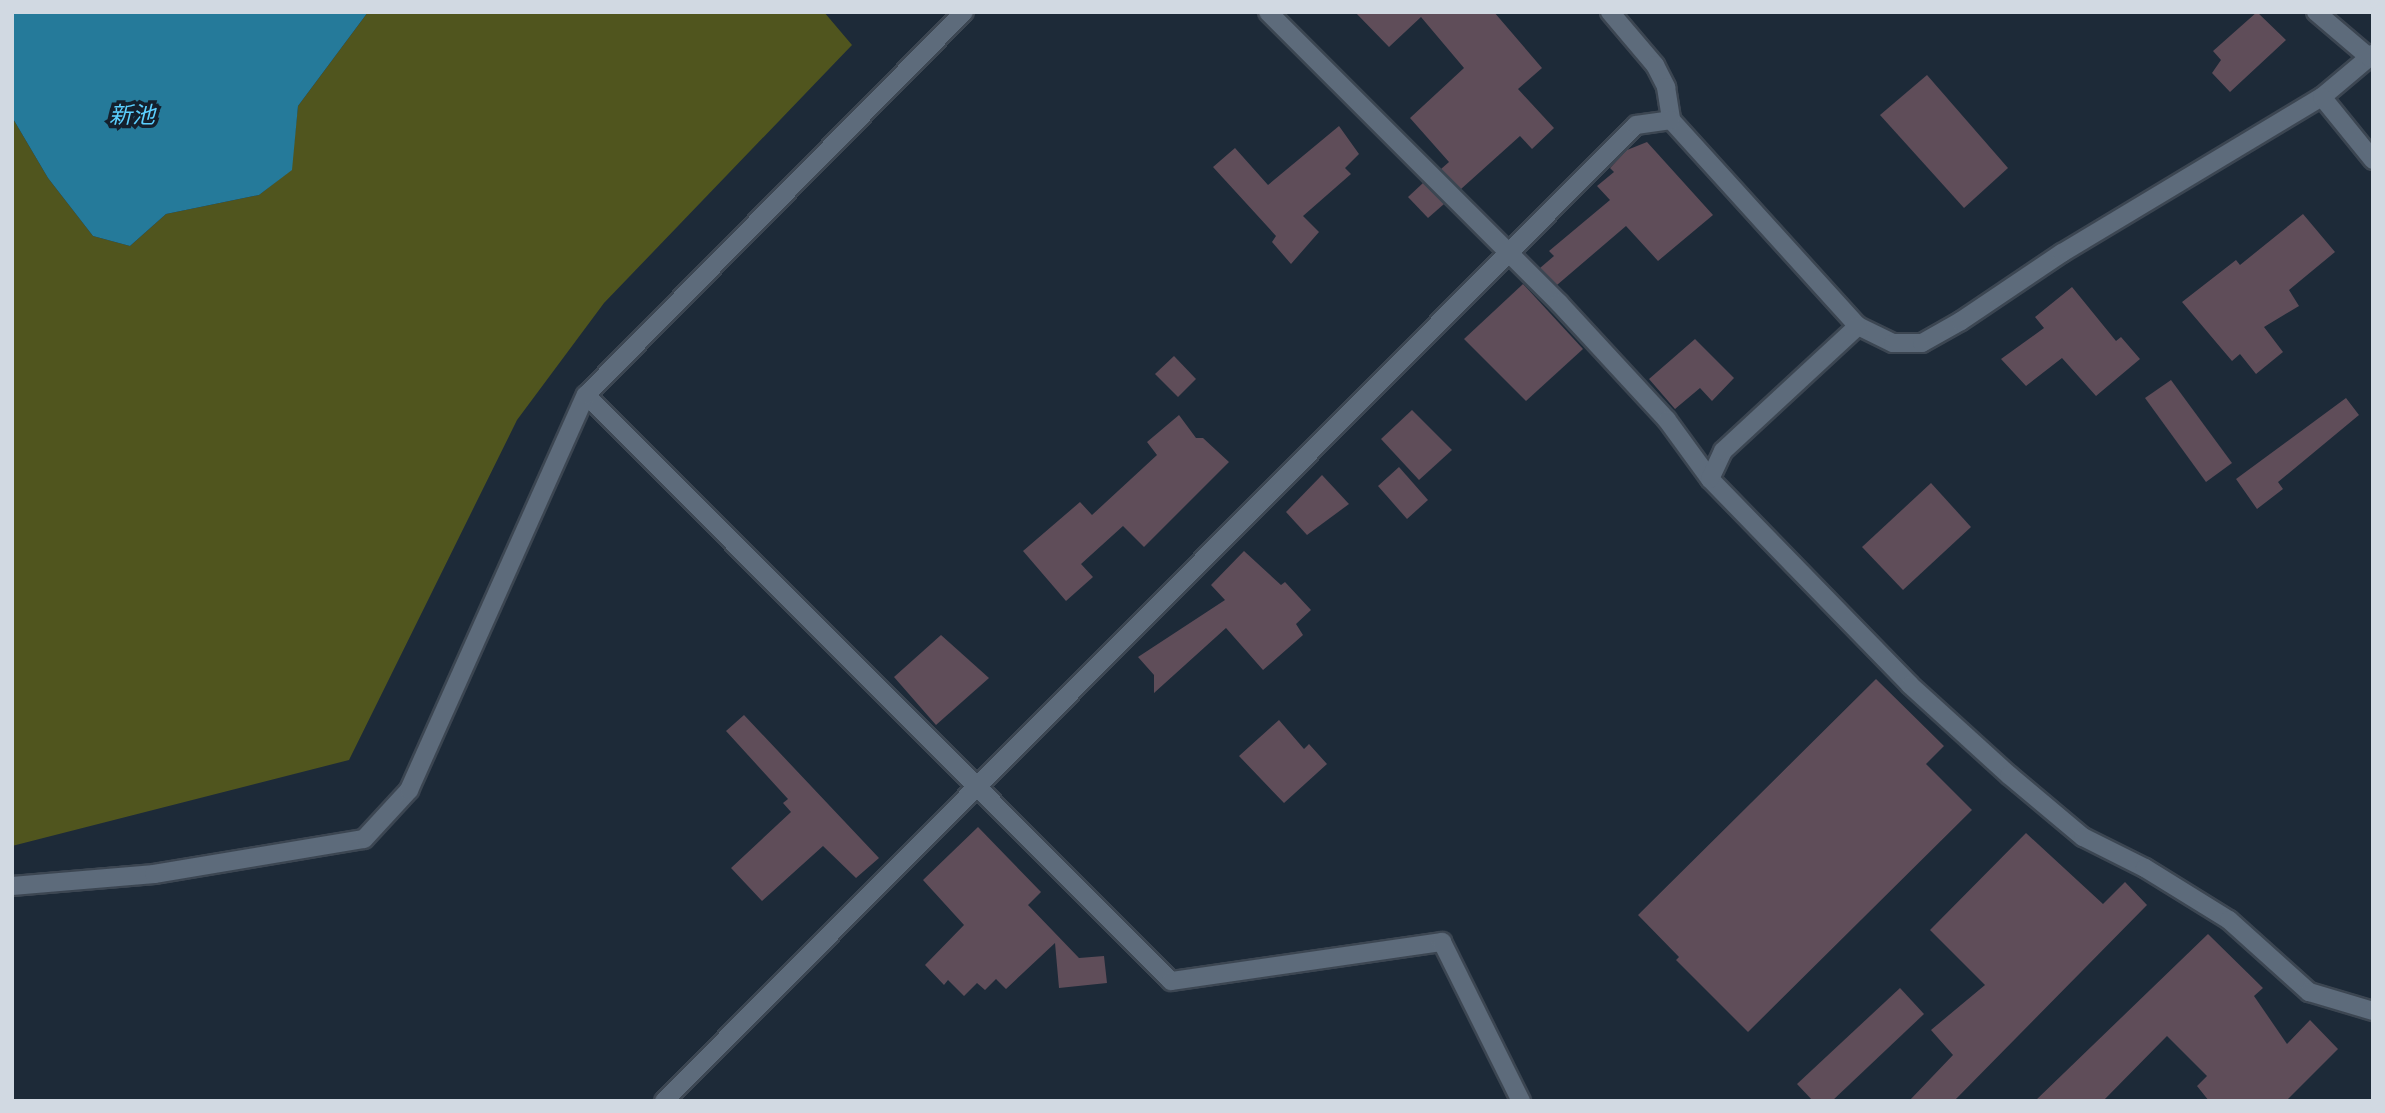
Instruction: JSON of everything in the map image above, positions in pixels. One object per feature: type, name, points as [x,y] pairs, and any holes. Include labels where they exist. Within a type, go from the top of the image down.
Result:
[{"type":"street","points":[[12,886],[154,874],[364,839],[409,790],[586,395],[964,12]]},
{"type":"street","points":[[1268,12],[1508,253],[1667,419],[1710,479],[1909,685],[2070,827],[2229,920],[2309,992],[2373,1011]]},
{"type":"street","points":[[1610,12],[1655,65],[1666,87],[1671,120],[1858,326],[1893,343],[1922,342],[2322,97],[2372,56],[2316,12]]},
{"type":"street","points":[[2322,97],[2373,160]]},
{"type":"street","points":[[664,1101],[979,788],[1636,125],[1671,120]]},
{"type":"street","points":[[1710,479],[1723,451],[1858,326]]},
{"type":"street","points":[[586,395],[1171,981],[1442,942],[1521,1101]]},
{"type":"green space","points":[[368,12],[824,12],[852,45],[604,303],[517,420],[349,760],[12,846],[12,117],[48,178],[93,236],[130,246],[166,214],[259,195],[291,170],[298,106]]},
{"type":"water","name":"新池","points":[[12,12],[368,12],[298,106],[292,170],[259,195],[166,214],[130,246],[93,236],[48,178],[12,117]]},
{"type":"building","points":[[1355,12],[1494,12],[1542,68],[1518,89],[1554,128],[1532,149],[1520,136],[1461,189],[1441,169],[1449,162],[1410,118],[1464,68],[1421,17],[1389,47]]},
{"type":"building","points":[[2257,12],[2286,40],[2230,92],[2212,73],[2221,60],[2213,51]]},
{"type":"building","points":[[1927,75],[2008,168],[1964,208],[1880,115]]},
{"type":"building","points":[[1339,126],[1359,154],[1345,168],[1351,174],[1303,216],[1319,232],[1291,264],[1272,242],[1276,236],[1213,167],[1235,148],[1268,185]]},
{"type":"building","points":[[1647,142],[1713,215],[1658,261],[1626,226],[1557,285],[1540,268],[1554,256],[1549,251],[1610,200],[1597,186],[1614,172],[1610,168],[1627,150]]},
{"type":"building","points":[[1423,183],[1444,204],[1428,218],[1408,197]]},
{"type":"building","points":[[2303,214],[2335,252],[2289,290],[2299,306],[2264,327],[2283,352],[2256,374],[2240,354],[2232,361],[2182,302],[2236,260],[2240,265]]},
{"type":"building","points":[[1523,284],[1583,349],[1526,401],[1464,339]]},
{"type":"building","points":[[2072,287],[2116,341],[2121,337],[2140,359],[2096,396],[2062,358],[2026,386],[2001,359],[2044,328],[2035,317]]},
{"type":"building","points":[[1695,339],[1734,378],[1712,401],[1700,388],[1675,409],[1649,379]]},
{"type":"building","points":[[1174,356],[1196,379],[1178,397],[1155,374]]},
{"type":"building","points":[[2171,380],[2232,463],[2206,482],[2145,398]]},
{"type":"building","points":[[2346,398],[2359,415],[2278,482],[2283,489],[2257,509],[2236,479]]},
{"type":"building","points":[[1412,410],[1452,450],[1419,480],[1381,439]]},
{"type":"building","points":[[1179,415],[1196,438],[1203,438],[1229,462],[1144,547],[1123,526],[1081,564],[1093,577],[1066,601],[1023,551],[1080,502],[1092,515],[1157,455],[1147,442]]},
{"type":"building","points":[[1399,467],[1428,500],[1407,519],[1378,486]]},
{"type":"building","points":[[1322,475],[1349,504],[1307,535],[1286,512]]},
{"type":"building","points":[[1931,483],[1971,527],[1903,590],[1862,547]]},
{"type":"building","points":[[1244,551],[1281,585],[1285,582],[1311,610],[1296,624],[1303,635],[1263,670],[1226,628],[1154,693],[1154,675],[1138,657],[1225,600],[1211,585]]},
{"type":"building","points":[[941,635],[989,678],[936,725],[894,677]]},
{"type":"building","points":[[1876,679],[1944,746],[1926,764],[1972,810],[1748,1032],[1676,960],[1679,957],[1638,915]]},
{"type":"building","points":[[744,715],[879,858],[856,878],[823,846],[762,901],[731,868],[791,812],[783,803],[788,799],[726,731]]},
{"type":"building","points":[[1279,720],[1304,749],[1309,744],[1327,764],[1284,803],[1239,756]]},
{"type":"building","points":[[978,827],[1041,892],[1028,905],[1079,958],[1104,956],[1107,983],[1059,988],[1055,943],[1006,989],[996,979],[985,990],[977,983],[964,996],[948,980],[944,985],[925,965],[964,925],[923,880]]},
{"type":"building","points":[[2026,833],[2103,904],[2125,882],[2147,905],[1954,1101],[1909,1101],[1953,1055],[1931,1030],[1985,985],[1930,930]]},
{"type":"building","points":[[2208,934],[2263,988],[2254,996],[2287,1044],[2310,1020],[2338,1049],[2286,1101],[2209,1101],[2197,1086],[2207,1076],[2167,1036],[2103,1101],[2035,1101]]},
{"type":"building","points":[[1900,988],[1924,1014],[1832,1101],[1813,1101],[1797,1084]]}]
